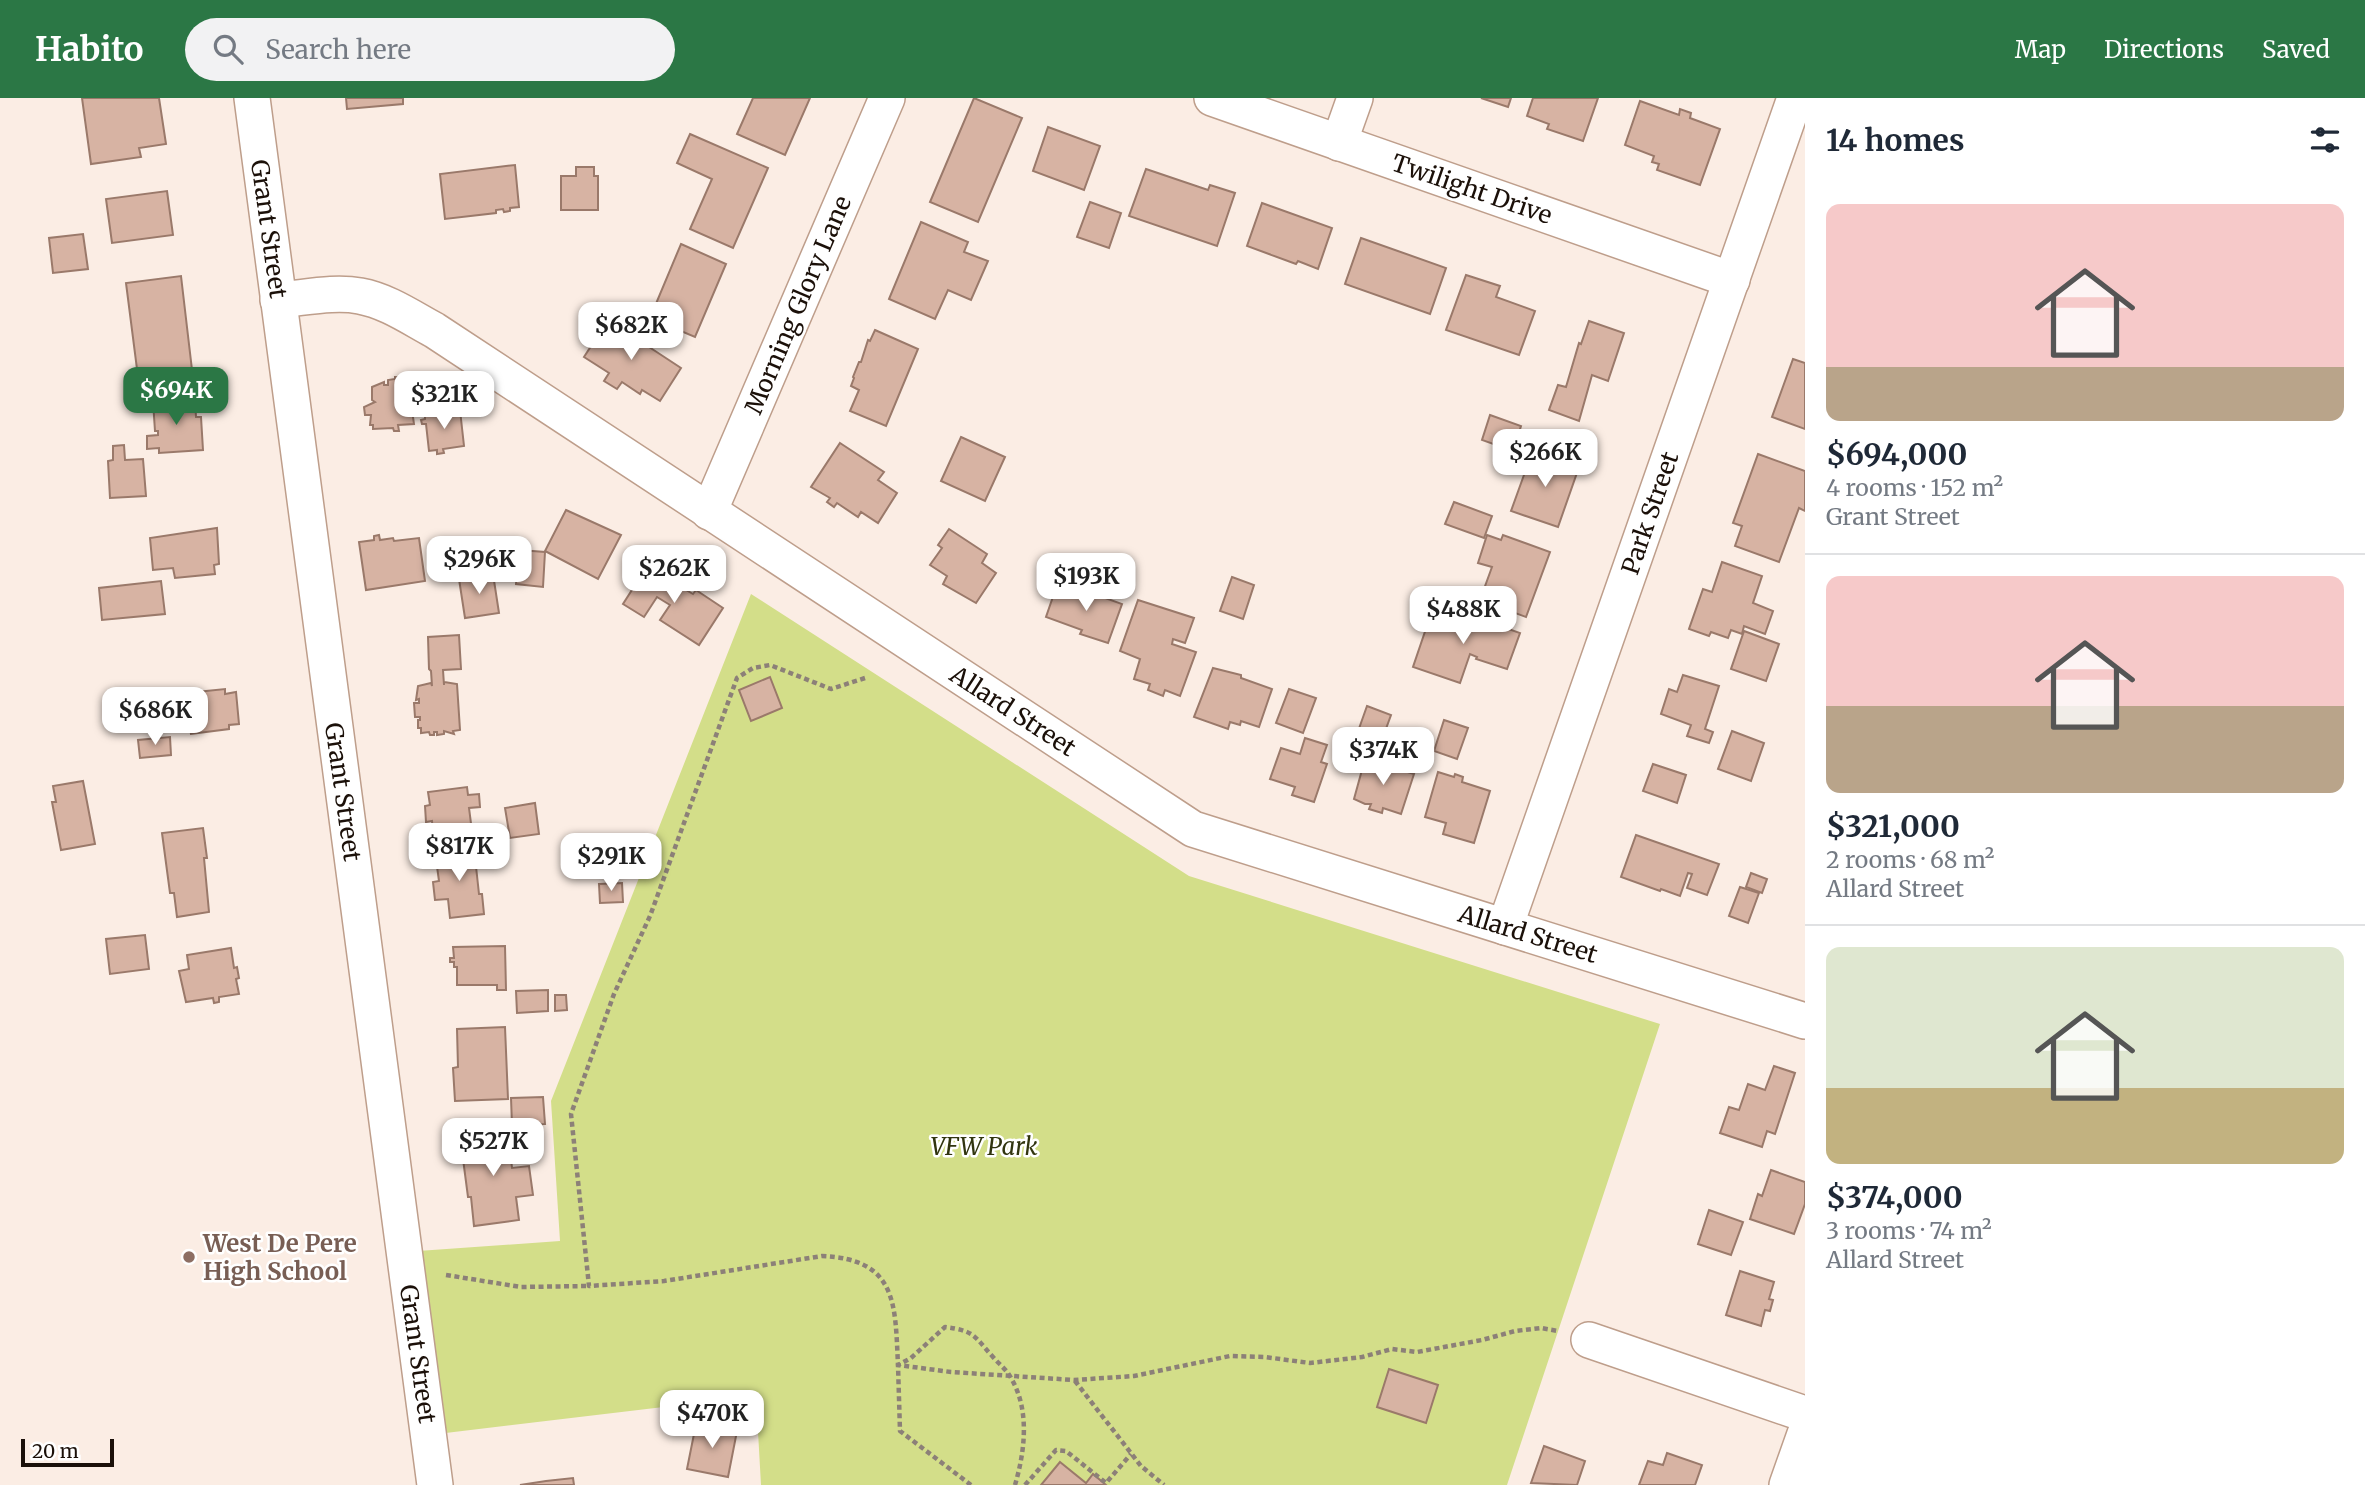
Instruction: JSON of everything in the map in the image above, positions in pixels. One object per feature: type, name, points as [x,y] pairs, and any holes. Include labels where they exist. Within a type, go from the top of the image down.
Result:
[{"type":"street","name":"Grant Street","points":[[251,98],[435,1485]]},
{"type":"street","name":"Morning Glory Lane","points":[[709,512],[887,98]]},
{"type":"street","name":"Twilight Drive","points":[[1212,98],[1732,280]]},
{"type":"street","points":[[1339,143],[1355,98]]},
{"type":"street","name":"Park Street","points":[[1505,927],[1795,98]]},
{"type":"street","name":"Allard Street","points":[[278,300],[359,295],[390,305],[434,330],[1193,829],[1805,1021]]},
{"type":"street","points":[[1589,1340],[1805,1414]]},
{"type":"street","points":[[1787,1485],[1805,1434]]},
{"type":"path","points":[[589,1286],[571,1114],[614,994],[650,916],[737,678],[752,668],[770,665],[831,689],[864,678]]},
{"type":"path","points":[[446,1275],[521,1287],[589,1286],[664,1281],[822,1256],[842,1257],[859,1262],[876,1274],[890,1290],[896,1308],[900,1431],[971,1485]]},
{"type":"path","points":[[898,1365],[911,1358],[945,1327],[969,1330],[1011,1377],[1020,1398],[1024,1440],[1021,1467],[1015,1485]]},
{"type":"path","points":[[898,1365],[1011,1377],[1074,1380],[1134,1376],[1230,1356],[1310,1363],[1362,1357],[1392,1349],[1418,1352],[1541,1328],[1589,1340]]},
{"type":"path","points":[[1074,1380],[1141,1466],[1164,1485]]},
{"type":"path","points":[[1025,1485],[1056,1450],[1066,1451],[1107,1483],[1131,1454]]},
{"type":"green space","name":"VFW Park","points":[[751,594],[1189,876],[1660,1024],[1507,1485],[761,1485],[756,1396],[429,1435],[404,1252],[560,1241],[551,1101]]},
{"type":"building","points":[[82,98],[159,98],[166,144],[139,148],[141,157],[91,164]]},
{"type":"building","points":[[346,98],[403,98],[403,104],[347,109]]},
{"type":"building","points":[[753,98],[810,98],[785,155],[737,134]]},
{"type":"building","points":[[974,98],[1022,118],[978,222],[930,202]]},
{"type":"building","points":[[1481,98],[1511,98],[1508,107]]},
{"type":"building","points":[[1533,98],[1598,98],[1583,141],[1547,129],[1549,124],[1527,116]]},
{"type":"building","points":[[1640,101],[1679,115],[1680,109],[1691,113],[1690,118],[1720,129],[1700,185],[1657,170],[1659,164],[1652,162],[1654,156],[1625,145]]},
{"type":"building","points":[[1048,127],[1100,146],[1084,190],[1033,171]]},
{"type":"building","points":[[690,134],[768,168],[733,248],[690,229],[712,179],[677,163]]},
{"type":"building","points":[[515,165],[519,207],[504,212],[503,209],[496,210],[496,213],[445,219],[440,174]]},
{"type":"building","points":[[576,167],[594,167],[594,176],[598,176],[598,210],[561,210],[561,176],[576,176]]},
{"type":"building","points":[[1146,169],[1208,190],[1210,185],[1235,193],[1217,246],[1129,216]]},
{"type":"building","points":[[167,191],[173,235],[112,243],[106,199]]},
{"type":"building","points":[[1090,202],[1121,213],[1109,248],[1077,237]]},
{"type":"building","points":[[1262,203],[1332,228],[1318,269],[1247,246]]},
{"type":"building","points":[[921,222],[968,242],[964,252],[988,261],[971,300],[948,290],[935,319],[889,299]]},
{"type":"building","points":[[83,234],[88,269],[53,273],[49,238]]},
{"type":"building","points":[[1361,238],[1446,268],[1430,314],[1345,284]]},
{"type":"building","points":[[681,244],[726,264],[695,337],[650,318]]},
{"type":"building","points":[[1466,275],[1500,286],[1496,297],[1535,311],[1519,355],[1446,330]]},
{"type":"building","points":[[181,276],[192,370],[138,377],[126,283]]},
{"type":"building","points":[[608,320],[681,368],[660,401],[642,390],[640,394],[622,382],[617,389],[604,381],[609,373],[584,357]]},
{"type":"building","points":[[1589,321],[1624,333],[1608,381],[1592,375],[1579,421],[1549,410],[1558,385],[1566,387],[1579,343],[1581,344]]},
{"type":"building","points":[[875,330],[918,349],[886,426],[850,411],[859,390],[851,386],[853,377],[868,340],[870,341]]},
{"type":"building","points":[[1793,359],[1805,363],[1805,429],[1772,417]]},
{"type":"building","points":[[395,377],[408,378],[410,394],[415,394],[416,402],[411,403],[414,424],[398,425],[399,431],[394,431],[393,428],[373,429],[373,425],[370,425],[371,415],[365,415],[364,407],[375,402],[372,400],[372,387],[384,382],[384,385],[388,385],[388,380]]},
{"type":"building","points":[[195,399],[196,417],[201,417],[203,450],[159,453],[159,448],[147,449],[147,436],[158,435],[158,431],[155,431],[153,401]]},
{"type":"building","points":[[460,410],[464,446],[443,449],[444,453],[437,454],[437,450],[429,451],[426,424],[422,424],[421,420],[425,419],[425,415]]},
{"type":"building","points":[[1490,415],[1521,426],[1513,451],[1482,440]]},
{"type":"building","points":[[961,437],[1005,457],[985,501],[941,481]]},
{"type":"building","points":[[840,443],[884,472],[878,480],[897,493],[878,523],[861,512],[858,517],[837,503],[834,507],[827,502],[830,498],[811,487]]},
{"type":"building","points":[[124,445],[125,460],[143,459],[146,496],[110,498],[108,461],[113,460],[113,446]]},
{"type":"building","points":[[1533,450],[1579,467],[1558,527],[1511,511]]},
{"type":"building","points":[[1758,454],[1805,471],[1805,511],[1799,508],[1779,562],[1735,546],[1742,526],[1733,523]]},
{"type":"building","points":[[1454,502],[1492,516],[1484,538],[1445,524]]},
{"type":"building","points":[[566,510],[621,535],[598,579],[545,551]]},
{"type":"building","points":[[217,528],[219,564],[214,565],[215,574],[175,578],[173,568],[153,570],[150,538]]},
{"type":"building","points":[[949,529],[987,554],[982,563],[996,573],[976,603],[943,584],[947,576],[930,565],[942,548],[938,545]]},
{"type":"building","points":[[379,535],[380,540],[419,538],[425,581],[366,590],[359,542],[374,540],[374,536]]},
{"type":"building","points":[[1487,535],[1501,540],[1503,535],[1550,552],[1526,617],[1480,600],[1492,567],[1478,563]]},
{"type":"building","points":[[519,550],[545,552],[543,587],[516,584]]},
{"type":"building","points":[[1722,562],[1762,576],[1753,603],[1773,611],[1765,634],[1744,626],[1742,634],[1731,630],[1728,638],[1711,632],[1709,636],[1689,629],[1703,589],[1712,592]]},
{"type":"building","points":[[648,565],[693,594],[696,590],[723,608],[699,645],[660,620],[670,605],[657,597],[644,617],[623,604]]},
{"type":"building","points":[[493,574],[499,613],[465,618],[459,579]]},
{"type":"building","points":[[1232,577],[1254,585],[1243,619],[1220,611]]},
{"type":"building","points":[[161,581],[165,614],[102,620],[99,588]]},
{"type":"building","points":[[1056,588],[1076,594],[1078,589],[1098,595],[1100,590],[1107,593],[1105,598],[1122,604],[1108,643],[1080,634],[1082,630],[1046,617]]},
{"type":"building","points":[[1138,600],[1194,618],[1185,643],[1173,639],[1172,644],[1196,652],[1180,696],[1165,690],[1163,696],[1148,690],[1150,684],[1134,679],[1140,659],[1120,651]]},
{"type":"building","points":[[1432,611],[1487,628],[1489,622],[1520,633],[1507,669],[1476,659],[1477,657],[1470,654],[1460,683],[1413,667]]},
{"type":"building","points":[[1744,631],[1779,644],[1766,681],[1731,669]]},
{"type":"building","points":[[459,635],[461,669],[443,670],[444,685],[444,682],[457,684],[460,730],[453,731],[454,734],[444,731],[444,734],[437,735],[437,732],[434,732],[434,735],[429,732],[421,733],[421,728],[418,728],[420,717],[415,717],[414,703],[419,703],[419,699],[416,700],[418,686],[431,683],[432,686],[428,637]]},
{"type":"building","points":[[1213,668],[1241,675],[1241,678],[1272,689],[1259,727],[1241,721],[1240,725],[1230,722],[1228,729],[1194,717]]},
{"type":"building","points":[[1683,675],[1719,686],[1705,729],[1713,732],[1709,743],[1687,736],[1691,725],[1661,714],[1669,689],[1677,692]]},
{"type":"building","points":[[770,677],[782,708],[751,721],[739,690]]},
{"type":"building","points":[[225,689],[225,694],[236,692],[239,724],[229,725],[229,729],[191,734],[189,724],[184,725],[185,729],[179,730],[174,703],[187,702],[187,693]]},
{"type":"building","points":[[1289,689],[1316,698],[1303,733],[1276,723]]},
{"type":"building","points":[[1367,706],[1391,715],[1380,745],[1356,737]]},
{"type":"building","points":[[1444,720],[1468,728],[1457,759],[1434,751]]},
{"type":"building","points":[[1732,731],[1764,743],[1751,781],[1718,769]]},
{"type":"building","points":[[170,737],[171,755],[140,758],[138,740]]},
{"type":"building","points":[[1305,738],[1327,745],[1321,762],[1327,764],[1314,802],[1292,795],[1295,787],[1270,779],[1281,748],[1300,754]]},
{"type":"building","points":[[1365,759],[1414,774],[1401,814],[1383,808],[1382,813],[1369,809],[1371,804],[1354,799]]},
{"type":"building","points":[[1653,764],[1686,775],[1677,803],[1643,791]]},
{"type":"building","points":[[1438,772],[1454,777],[1455,774],[1463,777],[1462,782],[1490,791],[1474,843],[1443,834],[1446,823],[1425,817]]},
{"type":"building","points":[[83,781],[95,844],[61,850],[52,802],[56,802],[53,786]]},
{"type":"building","points":[[467,787],[468,795],[479,794],[480,807],[469,808],[472,831],[433,835],[432,821],[426,822],[425,806],[430,805],[428,792]]},
{"type":"building","points":[[535,803],[539,834],[510,838],[505,808]]},
{"type":"building","points":[[203,828],[209,912],[177,917],[174,893],[170,893],[162,833]]},
{"type":"building","points":[[1636,835],[1719,864],[1707,895],[1687,888],[1692,874],[1688,873],[1680,896],[1621,877]]},
{"type":"building","points":[[474,848],[484,914],[450,918],[448,899],[435,900],[433,882],[439,881],[435,852]]},
{"type":"building","points":[[1751,873],[1767,879],[1762,893],[1746,887]]},
{"type":"building","points":[[622,883],[623,902],[600,903],[599,884]]},
{"type":"building","points":[[1740,887],[1759,893],[1748,923],[1729,916]]},
{"type":"building","points":[[145,935],[149,969],[110,974],[106,939]]},
{"type":"building","points":[[505,946],[506,990],[497,990],[497,985],[457,985],[457,967],[454,967],[454,962],[450,962],[450,958],[454,958],[453,947]]},
{"type":"building","points":[[231,948],[234,968],[237,967],[239,978],[236,979],[239,994],[219,997],[219,1002],[214,1003],[213,998],[186,1002],[179,971],[189,969],[187,955]]},
{"type":"building","points":[[548,990],[548,1011],[517,1013],[516,991]]},
{"type":"building","points":[[555,995],[566,995],[567,1010],[555,1011]]},
{"type":"building","points":[[505,1027],[508,1099],[455,1101],[453,1068],[458,1067],[457,1029]]},
{"type":"building","points":[[1774,1066],[1795,1073],[1775,1134],[1767,1131],[1762,1147],[1720,1133],[1729,1107],[1739,1110],[1748,1084],[1765,1090]]},
{"type":"building","points":[[543,1097],[545,1124],[512,1125],[511,1098]]},
{"type":"building","points":[[508,1130],[512,1168],[529,1166],[533,1195],[516,1197],[519,1220],[474,1226],[460,1136]]},
{"type":"building","points":[[1771,1170],[1805,1182],[1805,1204],[1794,1234],[1750,1219],[1758,1194],[1762,1196]]},
{"type":"building","points":[[1709,1210],[1743,1222],[1731,1255],[1698,1244]]},
{"type":"building","points":[[1740,1271],[1774,1282],[1769,1299],[1773,1300],[1770,1311],[1765,1310],[1761,1326],[1726,1315]]},
{"type":"building","points":[[1389,1369],[1438,1385],[1426,1423],[1377,1407]]},
{"type":"building","points":[[696,1424],[737,1431],[728,1477],[687,1469]]},
{"type":"building","points":[[1544,1446],[1585,1461],[1577,1485],[1531,1483]]},
{"type":"building","points":[[1667,1453],[1702,1465],[1695,1485],[1639,1485],[1648,1461],[1663,1465]]},
{"type":"building","points":[[1060,1462],[1086,1483],[1093,1474],[1106,1485],[1041,1485]]},
{"type":"building","points":[[573,1478],[574,1485],[520,1485],[546,1481]]},
{"type":"place","name":"West De Pere High School","points":[[189,1257]]}]
